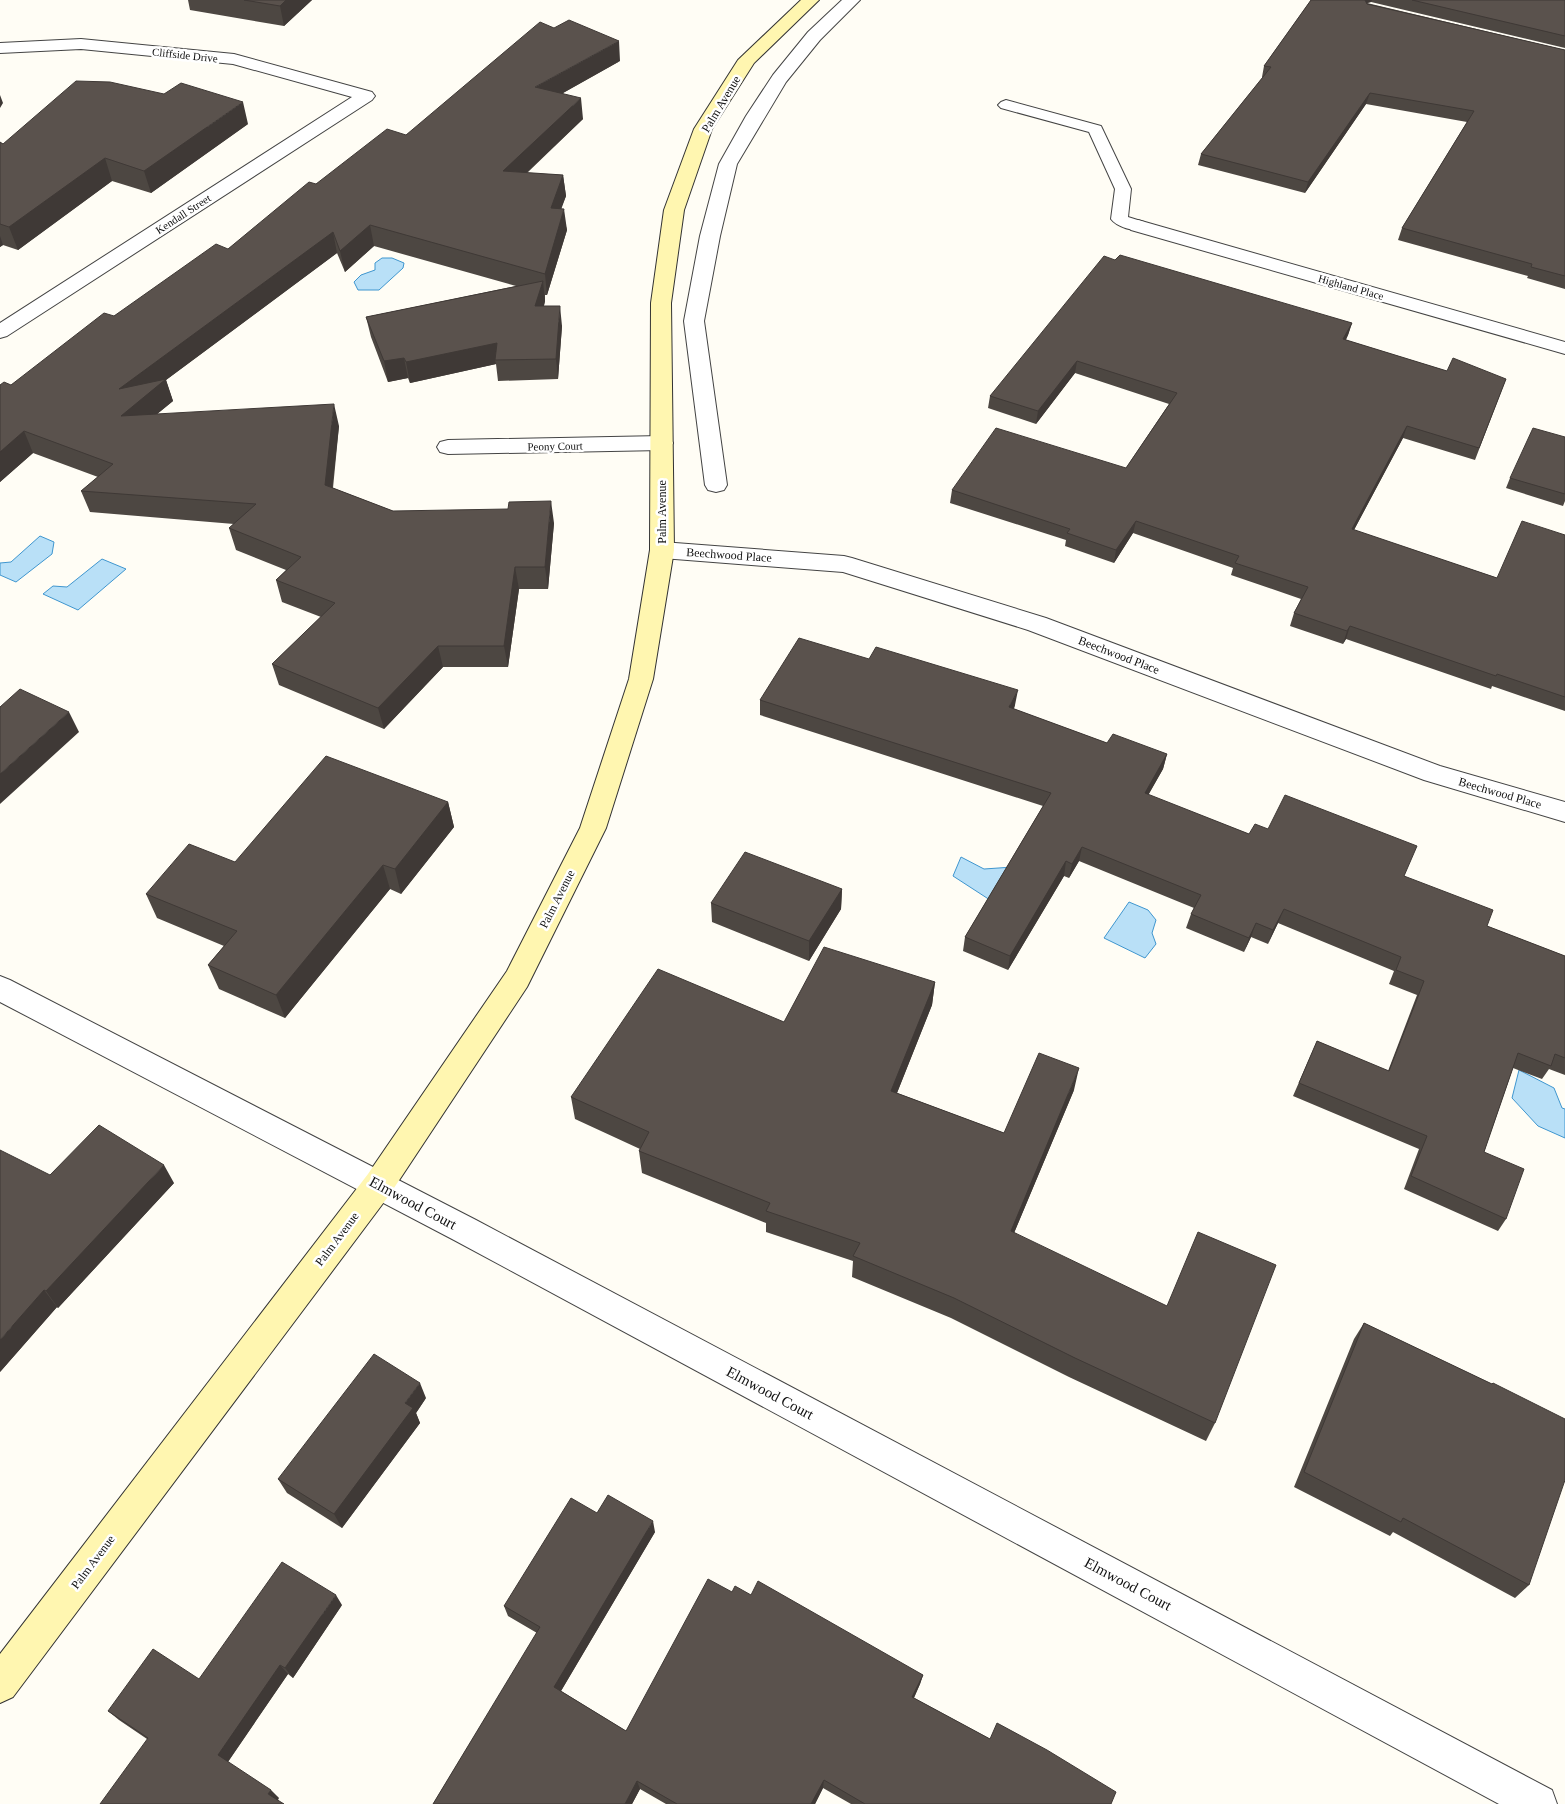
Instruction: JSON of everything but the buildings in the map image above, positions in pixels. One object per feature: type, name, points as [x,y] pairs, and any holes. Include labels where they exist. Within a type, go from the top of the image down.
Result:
[{"type":"street","name":"Palm Avenue","points":[[0,1684],[379,1184],[517,979],[593,828],[642,679],[662,550],[661,303],[674,210],[704,129],[748,60],[811,0]]},
{"type":"street","points":[[716,485],[702,392],[694,321],[710,236],[728,164],[755,116],[779,79],[814,36],[852,0]]},
{"type":"street","name":"Cliffside Drive","points":[[0,48],[81,44],[234,59],[366,96]]},
{"type":"street","name":"Kendall Street","points":[[0,332],[366,96]]},
{"type":"street","name":"Highland Place","points":[[1138,226],[1565,348]]},
{"type":"street","name":"Peony Court","points":[[448,447],[662,443]]},
{"type":"street","name":"Beechwood Place","points":[[662,550],[844,564],[1037,624],[1433,773],[1565,812]]},
{"type":"street","name":"Elmwood Court","points":[[0,988],[379,1184],[1538,1804]]},
{"type":"lane","points":[[1006,105],[1095,129],[1122,189],[1119,219],[1138,226]]},
{"type":"water","points":[[382,258],[392,258],[404,263],[403,268],[379,290],[358,290],[354,282],[361,275],[375,270],[375,263]]},
{"type":"water","points":[[40,536],[54,542],[52,554],[16,582],[0,575],[0,563],[11,562]]},
{"type":"water","points":[[102,559],[126,569],[78,610],[43,594],[53,586],[67,587]]},
{"type":"water","points":[[961,857],[984,869],[1013,867],[990,900],[953,876]]},
{"type":"water","points":[[1129,902],[1148,910],[1156,920],[1152,933],[1156,944],[1145,958],[1104,938]]},
{"type":"water","points":[[1519,1070],[1554,1088],[1562,1108],[1565,1109],[1565,1138],[1538,1126],[1512,1098]]}]
